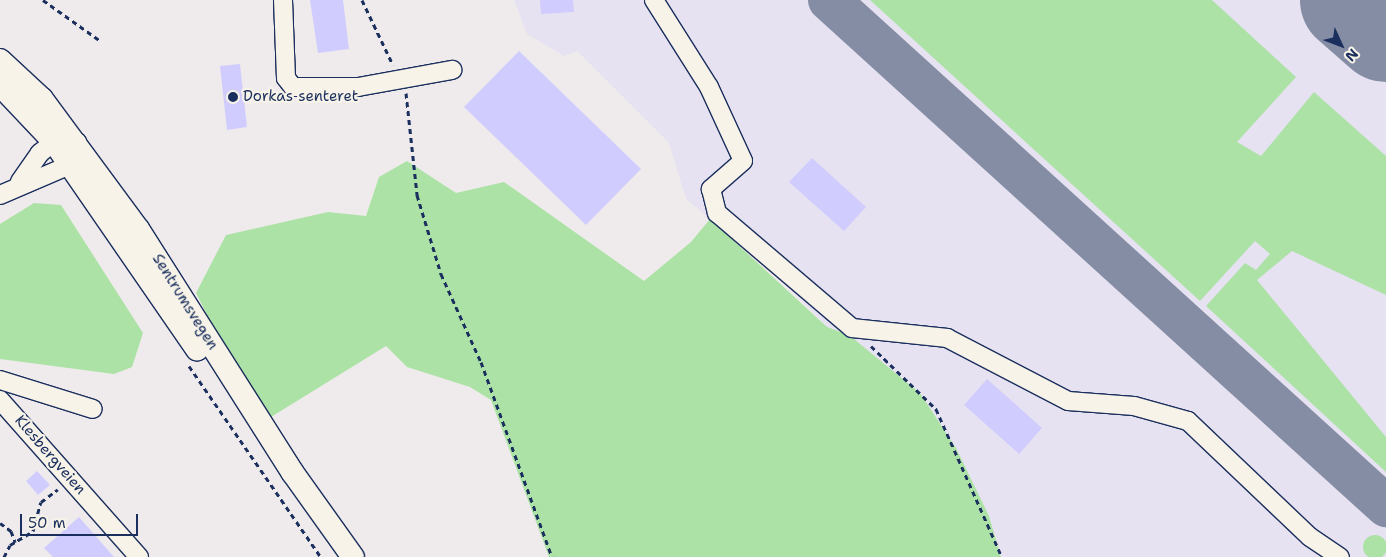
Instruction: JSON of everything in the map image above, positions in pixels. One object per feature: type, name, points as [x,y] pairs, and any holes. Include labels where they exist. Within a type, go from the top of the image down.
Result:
[{"type":"main road","name":"Sentrumsvegen","points":[[0,60],[42,99],[77,142],[353,557]]},
{"type":"main road","name":"Sentrumsvegen","points":[[0,85],[54,142],[342,557]]},
{"type":"street","points":[[283,0],[286,78],[293,87],[358,87],[452,70]]},
{"type":"street","points":[[654,0],[709,87],[743,161],[711,189],[717,213],[852,328],[947,338],[1068,401],[1134,406],[1188,421],[1310,537],[1340,557]]},
{"type":"street","points":[[0,194],[20,182],[70,165],[77,142],[54,142],[40,153],[20,182]]},
{"type":"street","points":[[0,380],[93,409]]},
{"type":"street","name":"Klesbergveien","points":[[0,400],[139,557]]},
{"type":"path","points":[[43,0],[100,40]]},
{"type":"path","points":[[362,0],[401,79],[408,99],[417,195],[441,274],[481,362],[552,557]]},
{"type":"path","points":[[852,328],[936,409],[1002,557]]},
{"type":"path","points":[[187,363],[321,557]]},
{"type":"path","points":[[4,557],[15,542],[33,531],[42,502],[62,486]]},
{"type":"path","points":[[0,523],[12,531],[15,542]]},
{"type":"shaded area","points":[[514,0],[1386,0],[1386,557],[1001,557],[989,516],[956,448],[920,393],[849,335],[827,327],[774,273],[686,199],[669,143],[577,51],[564,56],[527,34]]},
{"type":"green space","points":[[870,0],[1212,0],[1296,77],[1237,142],[1261,156],[1314,92],[1386,156],[1386,295],[1292,251],[1257,280],[1386,437],[1386,472],[1206,306],[1245,263],[1256,270],[1270,254],[1255,241],[1200,301]]},
{"type":"green space","points":[[407,161],[456,193],[504,182],[644,281],[691,242],[710,219],[827,327],[849,335],[920,393],[956,448],[989,516],[1001,557],[549,557],[491,400],[470,387],[407,367],[386,346],[271,417],[228,356],[196,293],[226,235],[328,212],[366,216],[379,177]]},
{"type":"green space","points":[[34,203],[61,205],[143,333],[132,367],[114,374],[0,359],[0,224]]},
{"type":"green space","points":[[1375,535],[1380,536],[1386,542],[1386,552],[1380,558],[1375,559],[1370,558],[1364,552],[1363,547],[1364,542],[1370,536]]},
{"type":"building","points":[[310,0],[343,0],[349,49],[318,53]]},
{"type":"building","points":[[540,0],[573,0],[574,12],[541,14]]},
{"type":"building","points":[[519,51],[641,169],[586,225],[464,107]]},
{"type":"building","name":"Dorkas senteret","points":[[240,64],[247,127],[227,130],[220,66]]},
{"type":"building","points":[[812,158],[866,207],[844,231],[789,182]]},
{"type":"building","points":[[987,379],[1042,428],[1019,454],[964,405]]},
{"type":"building","points":[[37,471],[50,485],[38,495],[26,481]]},
{"type":"building","points":[[79,517],[114,557],[53,557],[44,548]]},
{"type":"taxiway","points":[[829,0],[1386,506]]},
{"type":"runway","points":[[1353,0],[1386,29]]},
{"type":"place","name":"Dorkas senteret","points":[[233,97]]}]
